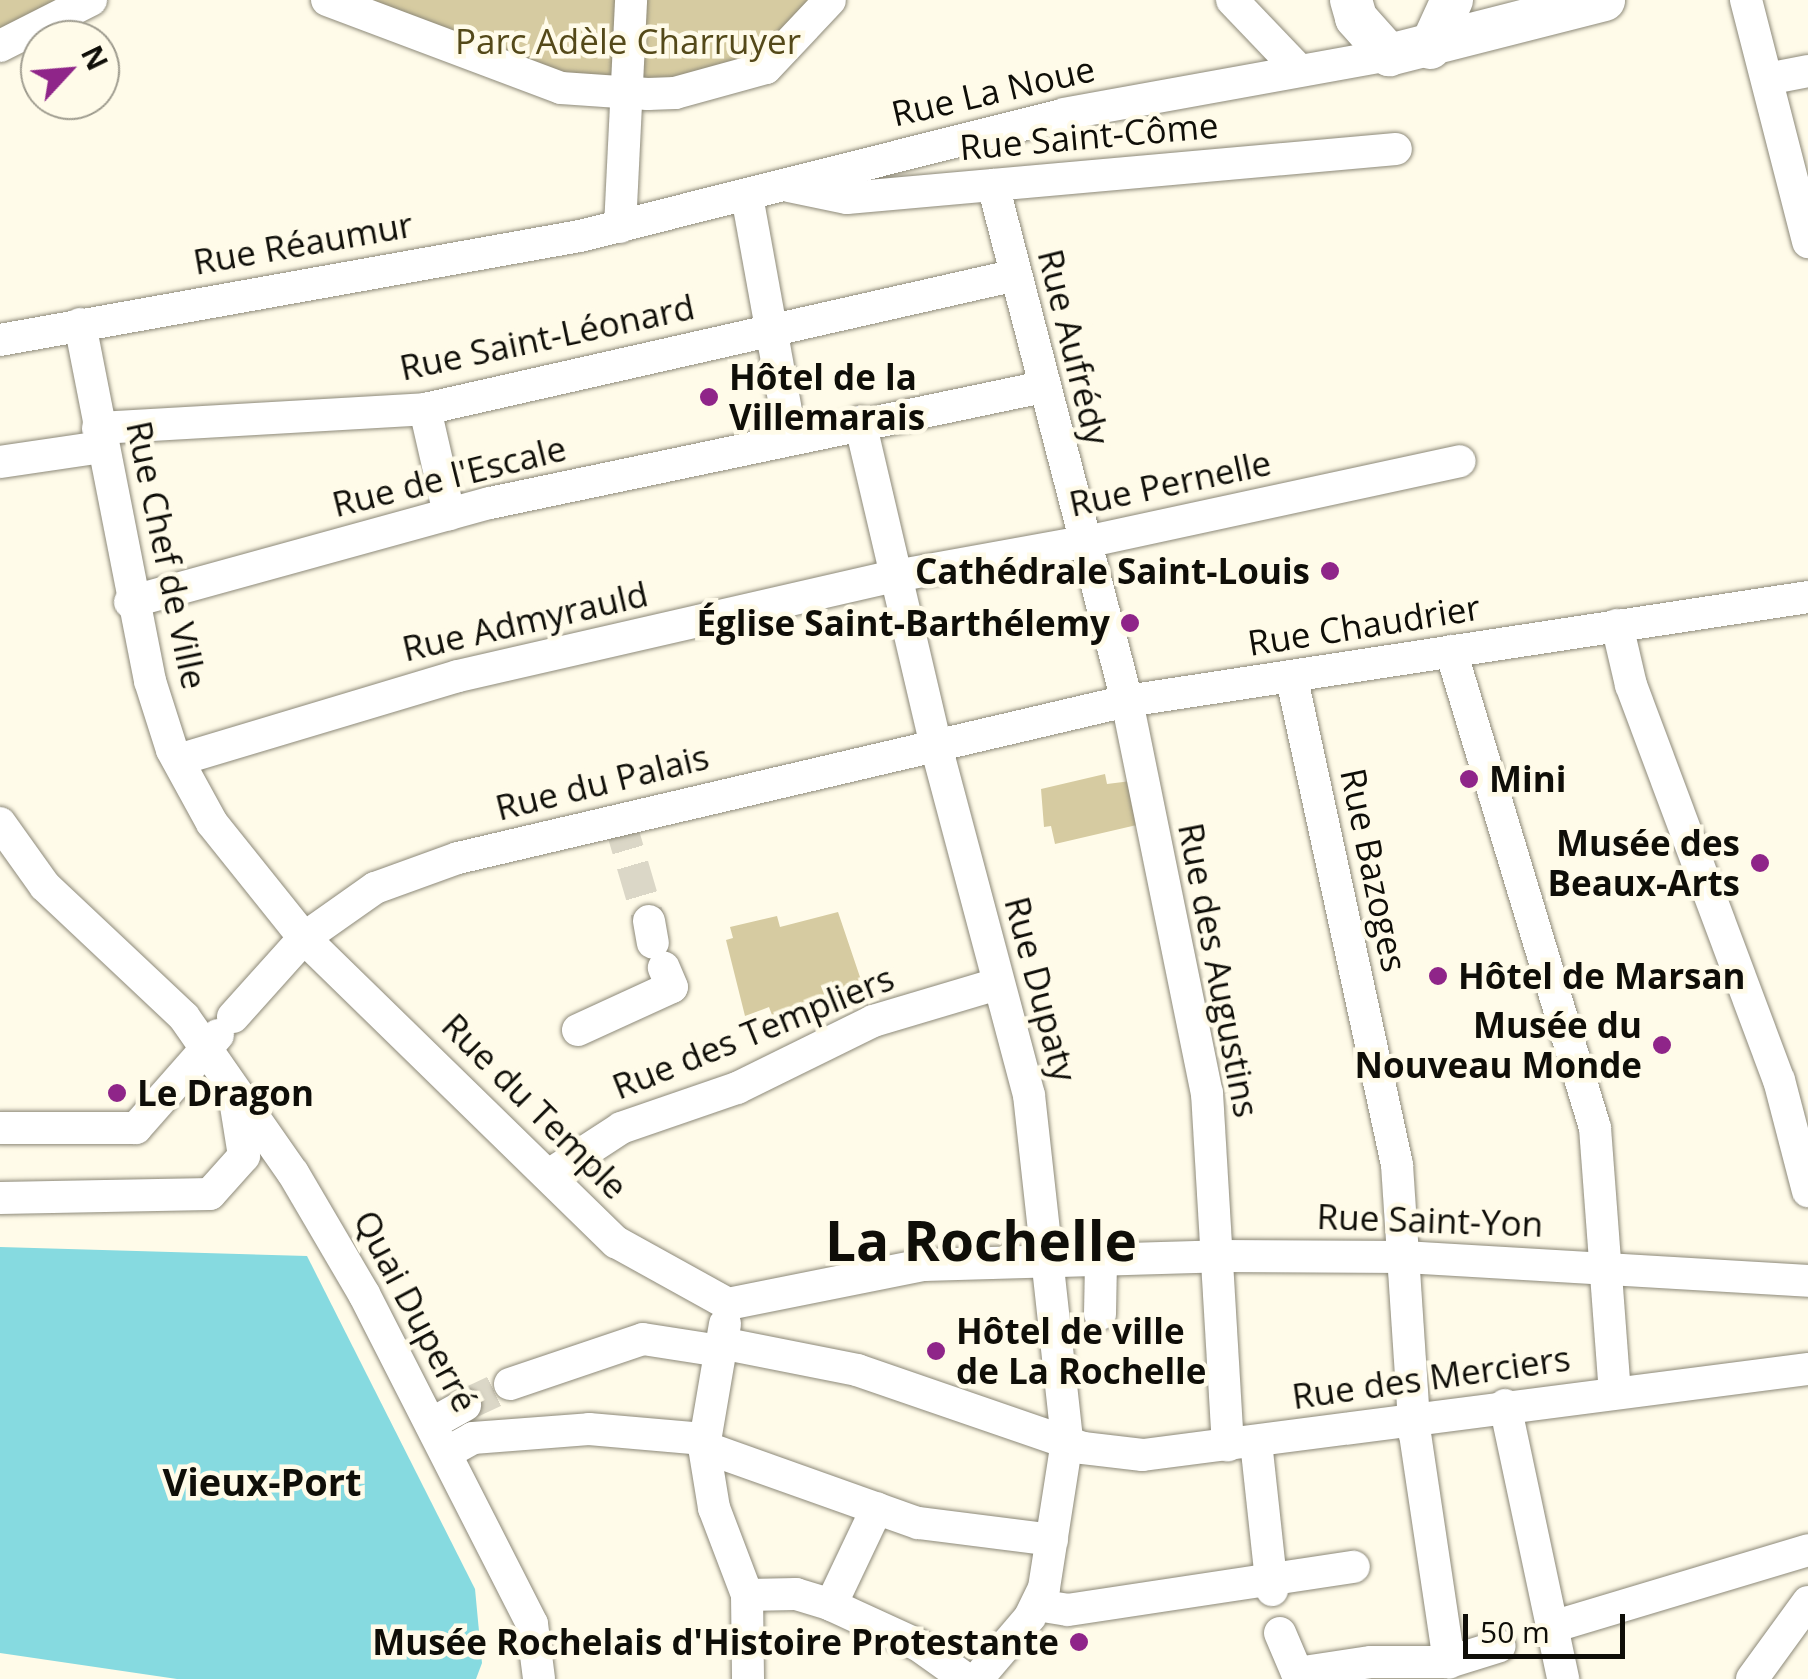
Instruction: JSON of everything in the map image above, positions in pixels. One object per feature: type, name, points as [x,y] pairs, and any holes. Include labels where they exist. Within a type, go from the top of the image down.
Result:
[{"type":"main road","points":[[1351,0],[1356,18],[1409,52],[1604,0]]},
{"type":"main road","points":[[1409,52],[1452,0]]},
{"type":"street","points":[[0,46],[92,0]]},
{"type":"street","points":[[327,0],[562,88],[675,93],[766,68],[830,0]]},
{"type":"street","points":[[1232,0],[1296,68]]},
{"type":"street","points":[[1748,7],[1808,242]]},
{"type":"street","points":[[620,227],[630,8]]},
{"type":"street","name":"Rue La Noue","points":[[620,227],[790,186],[912,150],[1296,68],[1409,52]]},
{"type":"street","points":[[1766,79],[1808,71]]},
{"type":"street","name":"Rue Saint-Côme","points":[[790,186],[847,198],[1396,149]]},
{"type":"street","name":"Rue Aufrédy","points":[[994,184],[1082,542],[1127,701]]},
{"type":"street","points":[[747,196],[791,436]]},
{"type":"street","name":"Rue Réaumur","points":[[0,340],[620,227]]},
{"type":"street","name":"Rue Saint-Léonard","points":[[0,462],[100,437],[424,410],[1016,275]]},
{"type":"street","name":"Rue Chef de Ville","points":[[80,324],[130,602],[178,760],[233,854],[304,938]]},
{"type":"street","name":"Rue de l'Escale","points":[[130,602],[450,514],[791,436],[1043,387]]},
{"type":"street","points":[[424,410],[450,514]]},
{"type":"street","name":"Rue Dupaty","points":[[860,422],[934,742],[1032,1112],[1066,1441],[1052,1540],[1036,1605]]},
{"type":"street","name":"Rue Pernelle","points":[[896,576],[1082,542],[1460,461]]},
{"type":"street","name":"Rue Admyrauld","points":[[178,760],[458,676],[896,576]]},
{"type":"street","name":"Rue Chaudrier","points":[[934,742],[1127,701],[1292,679],[1808,597]]},
{"type":"street","points":[[1617,625],[1650,740],[1779,1080],[1808,1191]]},
{"type":"street","points":[[1451,651],[1595,1128],[1610,1266],[1615,1391]]},
{"type":"street","name":"Rue Bazoges","points":[[1292,679],[1397,1166],[1414,1418],[1449,1662]]},
{"type":"street","name":"Rue des Augustins","points":[[1127,701],[1207,1092],[1242,1444],[1272,1582]]},
{"type":"street","name":"Rue du Palais","points":[[0,1128],[136,1128],[304,938],[374,888],[458,858],[934,742]]},
{"type":"street","name":"Quai Duperré","points":[[0,823],[46,886],[184,1017],[216,1037],[231,1084],[322,1220],[532,1624],[538,1679]]},
{"type":"street","name":"Rue du Temple","points":[[304,938],[418,1054],[616,1242],[728,1304]]},
{"type":"street","points":[[578,1030],[672,987],[655,944]]},
{"type":"street","name":"Rue des Templiers","points":[[549,1175],[622,1128],[737,1088],[873,1021],[997,984]]},
{"type":"street","points":[[0,1198],[210,1194],[244,1156],[231,1084]]},
{"type":"street","name":"Rue Saint-Yon","points":[[728,1304],[924,1266],[1221,1256],[1406,1256],[1808,1280]]},
{"type":"street","points":[[1100,1260],[1100,1314]]},
{"type":"street","points":[[728,1304],[704,1443],[714,1508],[747,1595],[748,1679]]},
{"type":"street","name":"Rue des Merciers","points":[[510,1384],[644,1339],[778,1351],[857,1370],[1066,1441],[1143,1455],[1505,1405],[1808,1369]]},
{"type":"street","points":[[431,1424],[465,1405]]},
{"type":"street","points":[[1505,1405],[1563,1679]]},
{"type":"street","points":[[446,1453],[474,1438],[589,1429],[704,1443],[918,1523],[1052,1540]]},
{"type":"street","points":[[831,1605],[876,1508]]},
{"type":"street","points":[[1552,1627],[1808,1550]]},
{"type":"street","points":[[977,1679],[1036,1605],[1068,1610],[1354,1567]]},
{"type":"street","points":[[747,1595],[796,1594],[831,1605],[918,1646],[966,1679]]},
{"type":"street","points":[[1752,1679],[1802,1610]]},
{"type":"street","points":[[1280,1633],[1298,1673],[1371,1662],[1449,1662],[1500,1646]]},
{"type":"green space","points":[[0,0],[70,0],[30,20],[20,20],[20,25],[0,35]]},
{"type":"green space","name":"Parc Adèle Charruyer","points":[[355,0],[814,0],[760,62],[674,84],[564,79]]},
{"type":"green space","points":[[1105,774],[1107,784],[1131,781],[1141,824],[1055,844],[1051,826],[1044,827],[1041,789]]},
{"type":"green space","points":[[838,912],[861,980],[772,1015],[769,1007],[745,1016],[726,940],[733,938],[730,927],[777,916],[780,927]]},
{"type":"water","points":[[0,1247],[307,1256],[475,1589],[482,1663],[476,1679],[177,1679],[0,1653]]},
{"type":"tunnel","points":[[619,819],[649,921]]},
{"type":"tunnel","points":[[465,1405],[510,1384]]},
{"type":"place","name":"Hôtel de la Villemarais","points":[[709,397]]},
{"type":"place","name":"Cathédrale Saint-Louis","points":[[1330,571]]},
{"type":"place","name":"Église Saint-Barthélemy","points":[[1130,623]]},
{"type":"place","name":"Mini","points":[[1469,779]]},
{"type":"place","name":"Musée des Beaux-Arts","points":[[1760,863]]},
{"type":"place","name":"Hôtel de Marsan","points":[[1438,976]]},
{"type":"place","name":"Musée du Nouveau Monde","points":[[1662,1045]]},
{"type":"place","name":"Le Dragon","points":[[117,1093]]},
{"type":"place","name":"Hôtel de ville de La Rochelle","points":[[936,1351]]},
{"type":"place","name":"Musée Rochelais d'Histoire Protestante","points":[[1079,1642]]},
{"type":"district","name":"La Rochelle","points":[[981,1240]]},
{"type":"district","name":"Vieux-Port","points":[[262,1482]]}]
